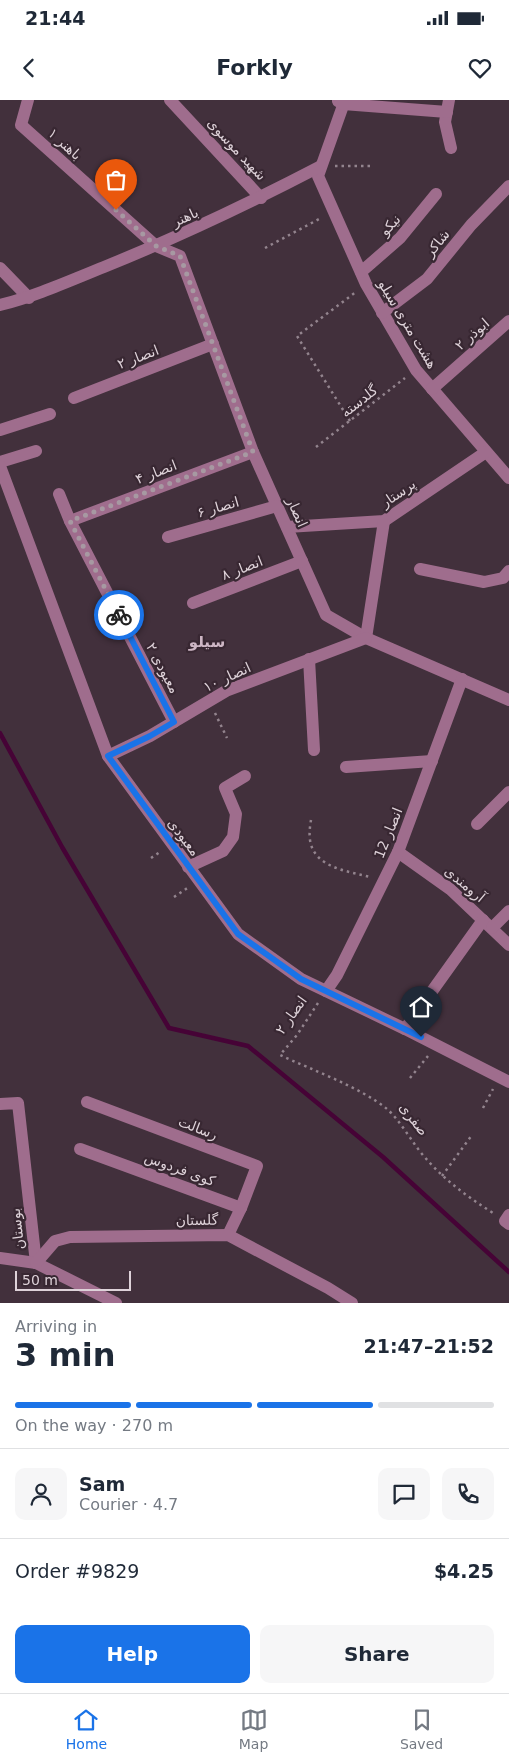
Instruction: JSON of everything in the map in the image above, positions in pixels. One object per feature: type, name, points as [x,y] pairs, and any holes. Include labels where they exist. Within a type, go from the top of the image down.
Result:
[{"type":"street","name":"باهنر ۱","points":[[28,100],[21,124],[156,246]]},
{"type":"street","name":"شهید موسوی","points":[[170,100],[261,198]]},
{"type":"street","points":[[321,166],[342,101],[448,106],[445,122],[451,148]]},
{"type":"street","name":"باهنر","points":[[0,306],[28,298],[156,246],[261,198],[321,166]]},
{"type":"street","name":"هشت متری سیلو","points":[[321,166],[318,176],[363,278],[416,370],[509,478]]},
{"type":"street","name":"شاکر","points":[[382,312],[427,279],[471,225],[509,186]]},
{"type":"street","name":"نیکو","points":[[363,278],[400,238],[436,194]]},
{"type":"street","name":"انصار","points":[[156,246],[180,256],[253,452],[326,615],[366,638],[509,700]]},
{"type":"street","points":[[0,268],[28,298]]},
{"type":"street","name":"ابوذر ۲","points":[[432,389],[509,321]]},
{"type":"street","name":"انصار ۲","points":[[74,398],[213,344]]},
{"type":"street","points":[[0,430],[50,414]]},
{"type":"street","points":[[0,462],[36,450]]},
{"type":"street","name":"انصار ۴","points":[[70,521],[253,452]]},
{"type":"street","name":"پرستار","points":[[287,527],[384,521],[486,452]]},
{"type":"street","name":"معبودی","points":[[0,466],[108,756],[238,934],[301,979],[405,1029],[504,1080]]},
{"type":"street","name":"معبودی ۲","points":[[59,494],[70,521],[174,722]]},
{"type":"street","name":"انصار ۶","points":[[168,537],[277,506]]},
{"type":"street","points":[[366,638],[384,521]]},
{"type":"street","name":"انصار ۸","points":[[194,602],[302,561]]},
{"type":"street","points":[[420,569],[484,582],[502,578],[509,571]]},
{"type":"street","name":"انصار ۱۰","points":[[108,756],[150,736],[226,691],[366,638]]},
{"type":"street","points":[[309,659],[314,750]]},
{"type":"street","name":"انصار 12","points":[[326,991],[337,975],[398,852],[462,679]]},
{"type":"street","points":[[346,767],[432,761]]},
{"type":"street","points":[[188,867],[223,850],[233,837],[236,814],[225,788],[245,776]]},
{"type":"street","points":[[477,824],[509,792]]},
{"type":"street","name":"آرومندی","points":[[398,852],[450,889],[509,945]]},
{"type":"street","points":[[405,1029],[488,924],[509,911]]},
{"type":"street","name":"رسالت","points":[[87,1102],[257,1166],[241,1208]]},
{"type":"street","name":"بوستان","points":[[0,1104],[18,1103],[36,1263]]},
{"type":"street","name":"کوی فردوس","points":[[80,1148],[241,1208]]},
{"type":"street","points":[[228,1235],[241,1208]]},
{"type":"street","name":"گلستان","points":[[36,1263],[55,1241],[70,1237],[228,1235],[352,1303]]},
{"type":"street","points":[[0,1258],[36,1263],[116,1303]]},
{"type":"path","points":[[321,166],[370,166]]},
{"type":"path","points":[[265,248],[333,211]]},
{"type":"path","points":[[350,421],[297,336],[363,278]]},
{"type":"path","name":"گلدسته","points":[[316,448],[416,370]]},
{"type":"path","points":[[209,701],[227,738]]},
{"type":"path","points":[[311,820],[310,841],[319,860],[332,866],[384,880]]},
{"type":"path","name":"انصار ۲","points":[[280,1055],[297,1034],[326,991]]},
{"type":"path","points":[[410,1078],[437,1046]]},
{"type":"path","name":"صفری","points":[[280,1055],[358,1091],[388,1110],[442,1177],[461,1192],[508,1220]]},
{"type":"path","points":[[483,1108],[504,1080]]},
{"type":"path","points":[[442,1177],[472,1135]]},
{"type":"waterway","points":[[0,733],[62,847],[169,1028],[248,1046],[383,1157],[509,1272]]},
{"type":"way so far","points":[[116,210],[156,246],[180,256],[253,452],[70,521],[119,615]]},
{"type":"district","name":"سیلو","points":[[207,642]]},
{"type":"route","points":[[119,615],[174,722],[108,756],[138,799],[238,934],[301,979],[421,1037]]}]
